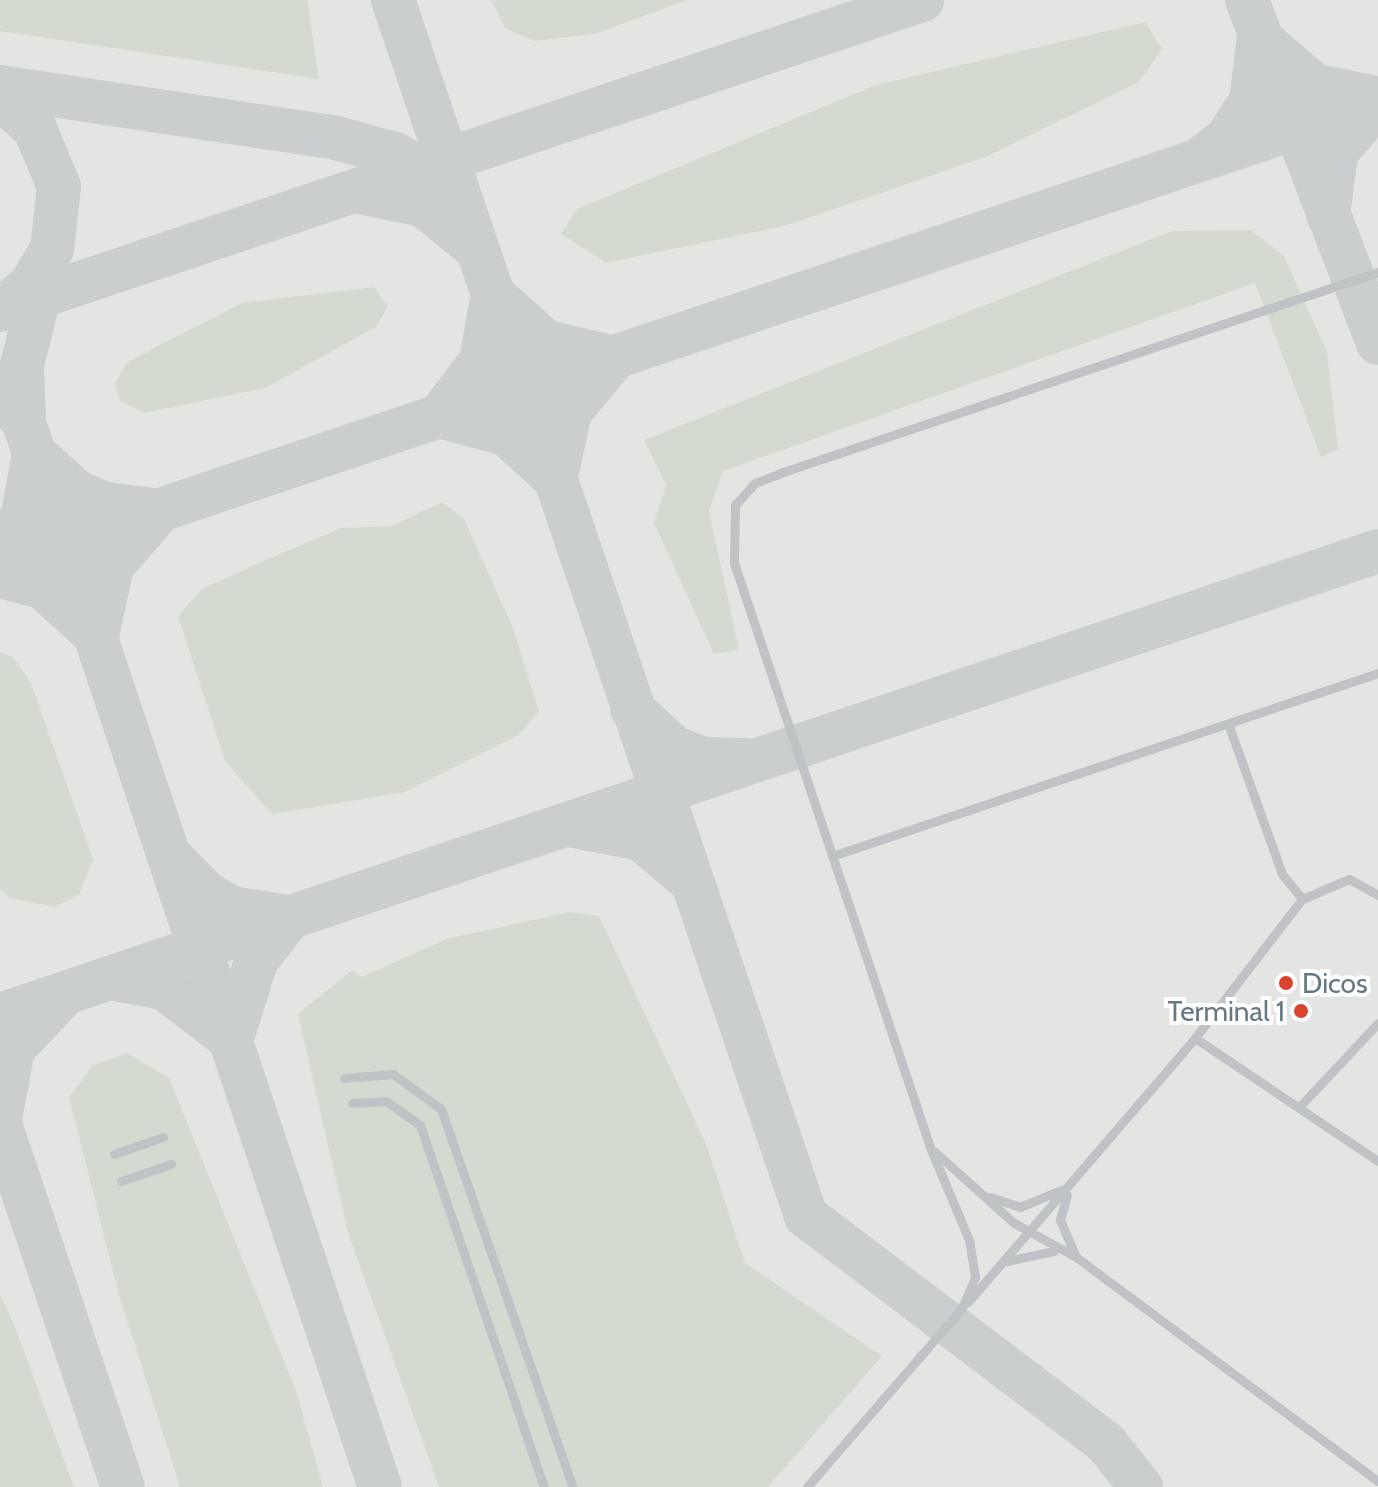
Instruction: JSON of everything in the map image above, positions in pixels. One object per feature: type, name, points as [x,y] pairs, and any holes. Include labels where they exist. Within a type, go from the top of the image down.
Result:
[{"type":"lane","points":[[962,1308],[975,1277],[969,1240],[930,1147],[734,563],[730,521],[755,483],[1378,272]]},
{"type":"lane","points":[[832,856],[1229,726],[1378,673]]},
{"type":"lane","points":[[1229,726],[1282,874],[1302,899]]},
{"type":"lane","points":[[807,1487],[1195,1038],[1302,899],[1349,879],[1378,895]]},
{"type":"lane","points":[[1301,1105],[1378,1023]]},
{"type":"lane","points":[[1195,1038],[1301,1105],[1378,1161]]},
{"type":"lane","points":[[344,1078],[393,1074],[441,1109],[573,1487]]},
{"type":"lane","points":[[352,1103],[397,1104],[420,1125],[544,1487]]},
{"type":"lane","points":[[114,1154],[163,1137]]},
{"type":"lane","points":[[930,1147],[965,1182],[1029,1233],[1076,1257],[1378,1481]]},
{"type":"lane","points":[[121,1181],[171,1164]]},
{"type":"lane","points":[[965,1182],[1020,1207],[1074,1181]]},
{"type":"lane","points":[[1074,1181],[1060,1220],[1076,1257]]},
{"type":"lane","points":[[1001,1264],[1046,1249],[1076,1257]]},
{"type":"shaded area","points":[[0,0],[1378,0],[1378,1487],[0,1487]]},
{"type":"shaded area","points":[[0,0],[307,0],[319,79],[0,31]]},
{"type":"shaded area","points":[[491,0],[687,0],[595,34],[533,41],[505,28]]},
{"type":"shaded area","points":[[1145,22],[1162,49],[1139,82],[988,156],[788,225],[606,263],[561,234],[577,209],[876,85]]},
{"type":"shaded area","points":[[1251,230],[1284,256],[1327,352],[1338,449],[1321,457],[1255,283],[723,471],[709,511],[739,650],[714,654],[654,523],[666,485],[644,440],[1172,231]]},
{"type":"shaded area","points":[[374,287],[388,306],[376,327],[265,388],[144,413],[120,401],[115,383],[127,362],[242,303]]},
{"type":"shaded area","points":[[442,502],[464,519],[513,628],[539,712],[517,736],[405,792],[272,814],[225,761],[178,616],[202,589],[259,563],[341,528],[392,526]]},
{"type":"shaded area","points":[[0,652],[13,657],[31,683],[93,859],[79,895],[55,907],[10,898],[0,889]]},
{"type":"shaded area","points":[[570,912],[599,916],[707,1146],[745,1263],[882,1356],[768,1487],[439,1487],[348,1233],[298,1014],[352,970],[362,977],[446,939]]},
{"type":"shaded area","points":[[127,1053],[169,1078],[296,1391],[323,1487],[180,1487],[119,1295],[69,1098],[92,1066]]},
{"type":"shaded area","points":[[0,1294],[15,1327],[74,1487],[0,1487]]},
{"type":"taxiway","points":[[393,0],[806,1216],[1105,1442],[1141,1487]]},
{"type":"taxiway","points":[[0,310],[922,0]]},
{"type":"taxiway","points":[[1247,0],[1378,343]]},
{"type":"taxiway","points":[[1261,39],[1314,85],[1376,98]]},
{"type":"taxiway","points":[[1204,156],[1226,139],[1251,101],[1258,44]]},
{"type":"taxiway","points":[[0,87],[336,138],[395,154],[433,176]]},
{"type":"taxiway","points":[[0,98],[35,129],[59,187],[52,249],[31,284],[5,307]]},
{"type":"taxiway","points":[[0,564],[1378,100]]},
{"type":"taxiway","points":[[1328,215],[1336,153],[1378,104]]},
{"type":"taxiway","points":[[358,192],[423,205],[476,248]]},
{"type":"taxiway","points":[[24,423],[22,365],[45,273]]},
{"type":"taxiway","points":[[496,297],[546,342],[611,357]]},
{"type":"taxiway","points":[[439,416],[481,361],[492,299]]},
{"type":"taxiway","points":[[556,476],[570,412],[613,360]]},
{"type":"taxiway","points":[[0,391],[24,423],[380,1487]]},
{"type":"taxiway","points":[[439,416],[506,434],[550,474]]},
{"type":"taxiway","points":[[35,454],[77,492],[105,504],[153,510]]},
{"type":"taxiway","points":[[0,550],[23,515],[33,458]]},
{"type":"taxiway","points":[[97,636],[112,566],[158,513]]},
{"type":"taxiway","points":[[0,1015],[1378,551]]},
{"type":"taxiway","points":[[0,576],[42,587],[91,631]]},
{"type":"taxiway","points":[[632,709],[675,748],[703,759],[745,760]]},
{"type":"taxiway","points":[[573,826],[641,839],[687,878]]},
{"type":"taxiway","points":[[172,858],[206,893],[232,908],[287,917]]},
{"type":"taxiway","points":[[231,1041],[256,961],[290,917]]},
{"type":"taxiway","points":[[110,978],[164,988],[226,1036]]},
{"type":"taxiway","points":[[0,1119],[13,1049],[61,998]]},
{"type":"taxiway","points":[[0,1124],[123,1487]]},
{"type":"place","name":"Dicos","points":[[1286,983]]},
{"type":"place","name":"Terminal 1","points":[[1301,1011]]}]
